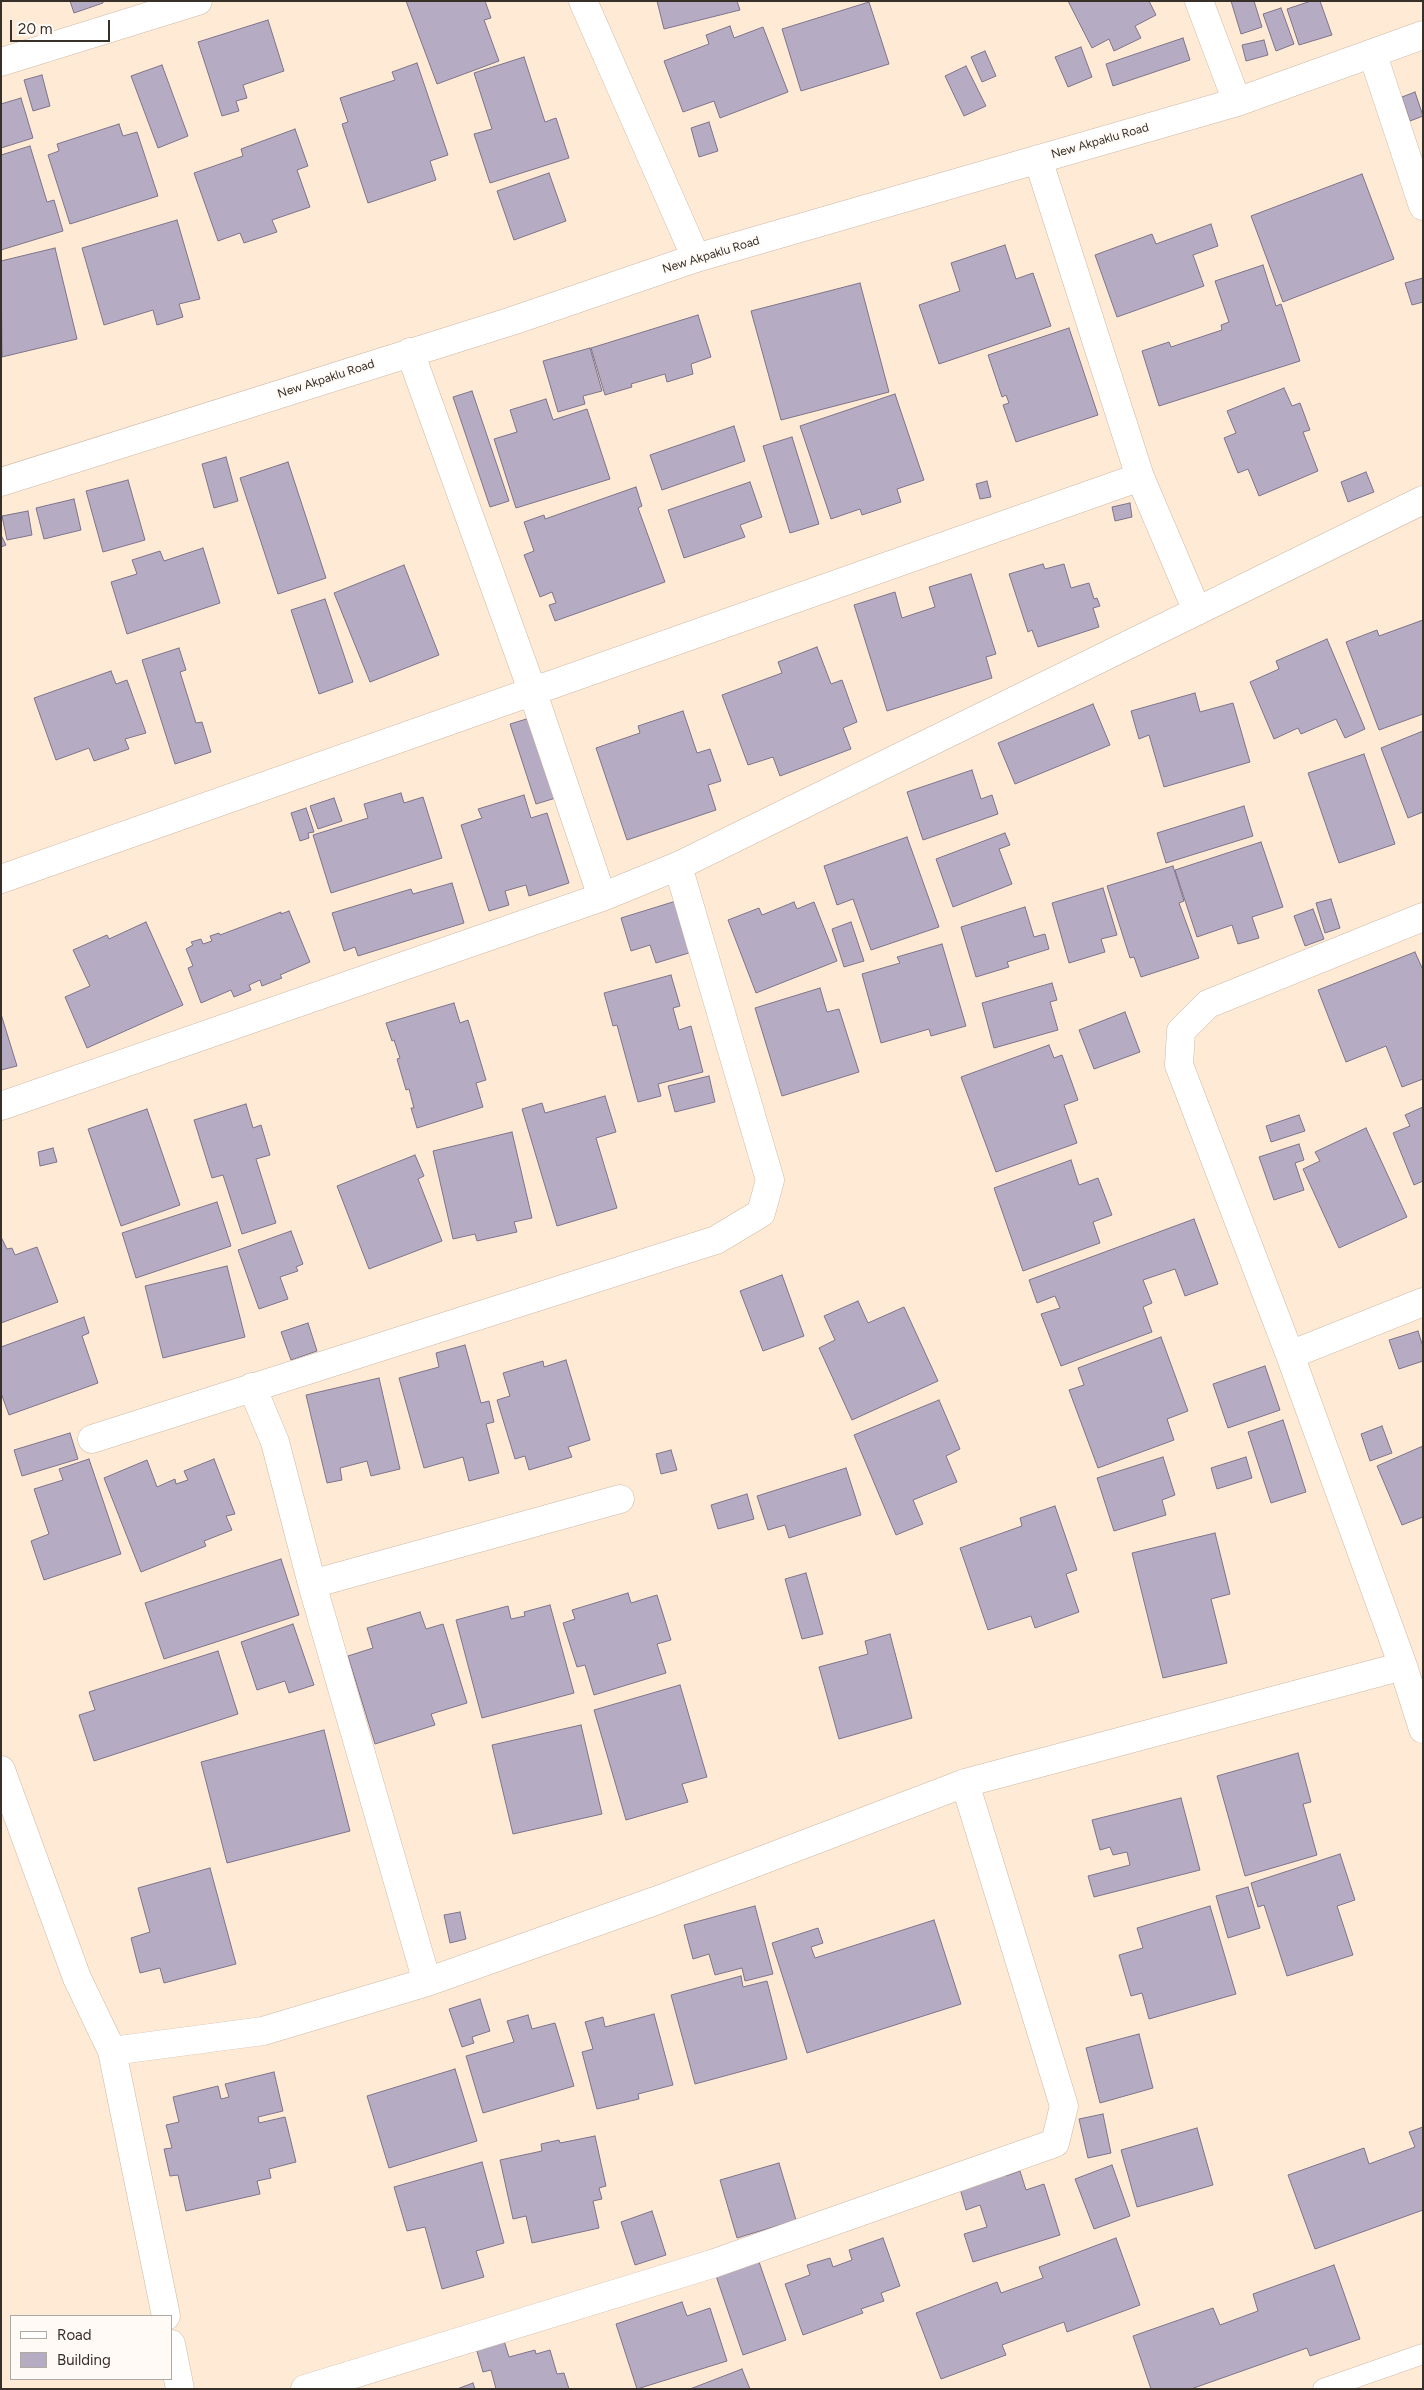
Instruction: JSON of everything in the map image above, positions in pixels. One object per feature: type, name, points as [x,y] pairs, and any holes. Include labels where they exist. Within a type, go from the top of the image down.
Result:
[{"type":"street","points":[[1,62],[198,1]]},
{"type":"street","points":[[583,1],[696,258]]},
{"type":"street","points":[[1199,1],[1237,102]]},
{"type":"street","name":"New Akpaklu Road","points":[[1,482],[512,321],[696,258],[1237,102],[1373,55],[1423,35]]},
{"type":"street","points":[[1373,55],[1423,206]]},
{"type":"street","points":[[1038,159],[1140,476],[1197,611]]},
{"type":"street","points":[[410,352],[532,690],[602,897]]},
{"type":"street","points":[[1,879],[1140,476]]},
{"type":"street","points":[[1,1106],[602,897],[678,866],[1423,500]]},
{"type":"street","points":[[92,1439],[716,1240],[760,1213],[770,1180],[678,866]]},
{"type":"street","points":[[1423,917],[1208,1004],[1181,1030],[1179,1065],[1290,1355],[1403,1666],[1423,1729]]},
{"type":"street","points":[[1290,1355],[1423,1302]]},
{"type":"street","points":[[252,1387],[275,1442],[312,1584],[427,1982]]},
{"type":"street","points":[[312,1584],[620,1499]]},
{"type":"street","points":[[112,2051],[263,2031],[427,1982],[655,1901],[965,1783],[1403,1666]]},
{"type":"street","points":[[1,1770],[76,1978],[112,2051],[166,2315]]},
{"type":"street","points":[[305,2389],[712,2264],[1055,2143],[1064,2106],[965,1783]]},
{"type":"street","points":[[172,2349],[180,2389]]},
{"type":"lane","points":[[1323,2389],[1423,2354]]},
{"type":"building","points":[[70,1],[103,1],[103,3],[74,13]]},
{"type":"building","points":[[406,1],[485,1],[491,18],[484,20],[499,61],[437,84]]},
{"type":"building","points":[[657,1],[737,1],[740,10],[664,29]]},
{"type":"building","points":[[1068,1],[1149,1],[1156,15],[1135,26],[1141,38],[1114,51],[1109,39],[1092,48]]},
{"type":"building","points":[[1231,1],[1254,1],[1262,27],[1241,34]]},
{"type":"building","points":[[1311,1],[1320,1],[1332,35],[1299,45],[1287,9]]},
{"type":"building","points":[[869,2],[889,64],[801,91],[782,29]]},
{"type":"building","points":[[1281,8],[1294,44],[1276,51],[1263,14]]},
{"type":"building","points":[[268,20],[284,71],[243,85],[247,98],[236,101],[239,111],[222,116],[198,42]]},
{"type":"building","points":[[730,26],[734,38],[763,27],[788,92],[720,118],[714,101],[683,112],[664,61],[709,44],[706,35]]},
{"type":"building","points":[[1183,38],[1190,60],[1113,86],[1106,64]]},
{"type":"building","points":[[1264,40],[1268,55],[1246,61],[1242,45]]},
{"type":"building","points":[[1081,47],[1092,77],[1068,87],[1055,57]]},
{"type":"building","points":[[985,51],[996,76],[982,82],[971,57]]},
{"type":"building","points":[[524,57],[545,122],[556,118],[569,158],[490,183],[474,134],[492,129],[474,73]]},
{"type":"building","points":[[417,63],[448,155],[430,161],[436,180],[368,203],[342,124],[348,122],[340,98],[395,80],[392,72]]},
{"type":"building","points":[[162,65],[188,136],[158,148],[131,76]]},
{"type":"building","points":[[966,66],[986,106],[964,116],[945,76]]},
{"type":"building","points":[[42,75],[50,106],[33,111],[24,80]]},
{"type":"building","points":[[1415,92],[1423,116],[1410,121],[1402,97]]},
{"type":"building","points":[[21,98],[33,138],[1,148],[1,104]]},
{"type":"building","points":[[709,122],[718,151],[699,157],[691,128]]},
{"type":"building","points":[[119,124],[123,136],[137,132],[158,196],[70,224],[48,155],[59,151],[57,144]]},
{"type":"building","points":[[295,129],[308,166],[297,170],[310,207],[272,220],[277,232],[244,243],[240,233],[218,241],[194,173],[243,156],[241,149]]},
{"type":"building","points":[[30,146],[47,202],[54,200],[63,231],[1,250],[1,155]]},
{"type":"building","points":[[549,173],[566,221],[514,240],[497,191]]},
{"type":"building","points":[[1362,174],[1394,259],[1283,302],[1251,216]]},
{"type":"building","points":[[177,220],[200,299],[179,304],[183,317],[157,325],[153,310],[104,325],[82,248]]},
{"type":"building","points":[[1211,224],[1218,246],[1193,255],[1204,286],[1117,317],[1095,255],[1152,234],[1156,244]]},
{"type":"building","points":[[1005,245],[1016,279],[1033,273],[1051,326],[939,364],[919,305],[960,291],[951,263]]},
{"type":"building","points":[[55,248],[77,339],[2,357],[1,261]]},
{"type":"building","points":[[1263,265],[1276,306],[1281,304],[1300,361],[1159,406],[1142,351],[1169,342],[1171,347],[1222,330],[1221,325],[1229,322],[1215,281]]},
{"type":"building","points":[[1423,278],[1423,302],[1412,305],[1405,283]]},
{"type":"building","points":[[860,283],[889,392],[781,420],[751,311]]},
{"type":"building","points":[[698,315],[711,357],[691,364],[693,374],[667,382],[665,374],[631,384],[632,387],[605,395],[591,348]]},
{"type":"building","points":[[1069,328],[1098,415],[1016,442],[1003,405],[1009,403],[1006,395],[1002,397],[988,355]]},
{"type":"building","points":[[590,348],[602,391],[583,396],[585,404],[558,412],[543,361]]},
{"type":"building","points":[[1284,388],[1292,406],[1300,403],[1310,430],[1303,432],[1318,471],[1259,496],[1248,469],[1238,473],[1224,438],[1236,433],[1227,411]]},
{"type":"building","points":[[472,391],[509,501],[490,507],[453,397]]},
{"type":"building","points":[[895,394],[924,480],[897,489],[901,502],[862,515],[860,509],[831,519],[800,426]]},
{"type":"building","points":[[546,399],[553,420],[587,409],[610,479],[516,508],[494,439],[517,432],[510,410]]},
{"type":"building","points":[[734,426],[745,461],[662,490],[650,455]]},
{"type":"building","points":[[792,437],[819,524],[790,533],[763,446]]},
{"type":"building","points":[[226,457],[238,501],[214,508],[202,464]]},
{"type":"building","points":[[288,462],[326,578],[278,594],[240,478]]},
{"type":"building","points":[[1366,472],[1374,492],[1348,502],[1341,482]]},
{"type":"building","points":[[128,480],[145,540],[103,552],[86,491]]},
{"type":"building","points":[[987,481],[991,497],[980,499],[976,484]]},
{"type":"building","points":[[750,482],[762,517],[740,525],[745,537],[684,558],[668,510]]},
{"type":"building","points":[[636,487],[642,506],[638,508],[665,582],[555,621],[549,605],[556,603],[552,592],[540,597],[524,555],[534,551],[524,522],[544,515],[545,519]]},
{"type":"building","points":[[74,499],[81,530],[44,539],[36,508]]},
{"type":"building","points":[[1130,503],[1132,517],[1115,521],[1112,507]]},
{"type":"building","points":[[28,511],[32,535],[7,540],[2,516]]},
{"type":"building","points":[[1,535],[6,545],[1,547]]},
{"type":"building","points":[[203,548],[220,603],[127,634],[111,582],[137,574],[132,560],[160,551],[164,561]]},
{"type":"building","points":[[1043,564],[1045,569],[1064,564],[1071,588],[1089,583],[1094,599],[1097,598],[1100,606],[1093,608],[1099,627],[1038,647],[1032,630],[1028,632],[1009,574]]},
{"type":"building","points":[[404,565],[439,655],[370,682],[334,593]]},
{"type":"building","points":[[971,574],[996,654],[986,657],[992,678],[887,711],[854,605],[895,592],[902,618],[935,607],[929,587]]},
{"type":"building","points":[[325,599],[353,682],[319,694],[291,610]]},
{"type":"building","points":[[1423,620],[1423,714],[1379,730],[1346,642],[1377,630],[1379,636]]},
{"type":"building","points":[[1327,639],[1365,729],[1345,738],[1336,719],[1301,734],[1298,728],[1274,739],[1250,682],[1279,669],[1276,661]]},
{"type":"building","points":[[817,647],[831,684],[842,680],[857,722],[843,728],[851,749],[780,776],[773,757],[748,765],[722,695],[782,673],[778,662]]},
{"type":"building","points":[[179,648],[186,670],[180,672],[196,723],[202,722],[211,752],[175,764],[142,660]]},
{"type":"building","points":[[111,671],[116,684],[127,680],[146,733],[125,739],[129,749],[94,761],[89,748],[56,760],[34,698]]},
{"type":"building","points":[[1195,693],[1200,712],[1233,703],[1250,762],[1164,787],[1149,735],[1139,739],[1131,711]]},
{"type":"building","points":[[1093,704],[1110,745],[1015,784],[998,743]]},
{"type":"building","points":[[683,711],[697,753],[710,749],[721,781],[708,785],[716,810],[627,840],[596,748],[640,733],[638,726]]},
{"type":"building","points":[[533,717],[559,797],[536,804],[510,724]]},
{"type":"building","points":[[1423,731],[1423,812],[1408,818],[1381,748]]},
{"type":"building","points":[[1364,754],[1395,844],[1339,863],[1308,773]]},
{"type":"building","points":[[972,770],[981,799],[992,795],[998,814],[923,840],[907,792]]},
{"type":"building","points":[[401,793],[404,803],[423,797],[442,858],[331,893],[313,835],[368,818],[364,804]]},
{"type":"building","points":[[524,795],[531,818],[547,813],[569,883],[529,896],[526,885],[505,891],[509,905],[489,911],[461,825],[482,818],[478,809]]},
{"type":"building","points":[[334,798],[342,821],[318,829],[310,806]]},
{"type":"building","points":[[1244,806],[1253,836],[1166,863],[1157,833]]},
{"type":"building","points":[[306,808],[314,832],[308,833],[309,838],[300,841],[291,813]]},
{"type":"building","points":[[1005,833],[1010,845],[999,849],[1012,884],[953,907],[936,859]]},
{"type":"building","points":[[907,837],[939,927],[871,950],[853,899],[837,905],[824,866]]},
{"type":"building","points":[[1261,842],[1283,907],[1252,917],[1259,938],[1238,944],[1232,925],[1197,937],[1175,870]]},
{"type":"building","points":[[1173,866],[1184,901],[1179,903],[1199,958],[1141,977],[1134,957],[1130,958],[1107,886]]},
{"type":"building","points":[[452,883],[464,923],[358,956],[355,947],[344,951],[332,913],[411,889],[413,894]]},
{"type":"building","points":[[1103,888],[1117,935],[1101,939],[1105,952],[1069,963],[1052,903]]},
{"type":"building","points":[[1331,899],[1340,928],[1325,933],[1316,903]]},
{"type":"building","points":[[676,901],[692,952],[656,963],[650,945],[631,951],[621,918]]},
{"type":"building","points":[[794,902],[797,909],[814,902],[837,961],[756,993],[728,920],[759,908],[762,915]]},
{"type":"building","points":[[1025,907],[1034,937],[1045,934],[1049,949],[1007,962],[1009,967],[976,977],[961,927]]},
{"type":"building","points":[[1313,909],[1324,939],[1305,946],[1294,916]]},
{"type":"building","points":[[289,911],[310,962],[280,975],[282,978],[262,986],[260,980],[249,985],[251,990],[234,997],[231,990],[201,1003],[188,968],[193,966],[186,949],[193,945],[191,942],[201,939],[203,944],[212,941],[210,936],[219,933],[220,935],[281,912],[281,914]]},
{"type":"building","points":[[146,922],[183,1005],[87,1048],[65,997],[90,986],[73,950],[107,935],[109,939]]},
{"type":"building","points":[[851,922],[864,961],[844,967],[832,929]]},
{"type":"building","points":[[942,944],[966,1026],[931,1036],[929,1029],[881,1043],[862,974],[900,963],[897,957]]},
{"type":"building","points":[[1415,952],[1423,970],[1423,1079],[1402,1087],[1386,1046],[1346,1062],[1318,990]]},
{"type":"building","points":[[671,975],[680,1006],[673,1008],[679,1030],[691,1026],[703,1072],[658,1084],[661,1096],[638,1102],[617,1025],[613,1026],[604,993]]},
{"type":"building","points":[[1052,983],[1057,1000],[1050,1002],[1058,1030],[994,1048],[982,1003]]},
{"type":"building","points":[[820,988],[827,1012],[839,1009],[859,1072],[782,1096],[755,1008]]},
{"type":"building","points":[[454,1003],[460,1023],[468,1020],[486,1080],[476,1083],[483,1107],[417,1128],[411,1108],[414,1108],[409,1089],[406,1090],[397,1059],[400,1058],[386,1023]]},
{"type":"building","points":[[1125,1012],[1140,1052],[1094,1069],[1079,1030]]},
{"type":"building","points":[[1,1014],[17,1066],[1,1070]]},
{"type":"building","points":[[1049,1045],[1054,1058],[1062,1055],[1078,1100],[1064,1105],[1077,1143],[996,1172],[961,1077]]},
{"type":"building","points":[[709,1076],[715,1102],[675,1112],[668,1086]]},
{"type":"building","points":[[605,1096],[616,1132],[596,1138],[617,1208],[557,1226],[522,1109],[542,1103],[545,1113]]},
{"type":"building","points":[[246,1104],[253,1128],[261,1125],[270,1155],[256,1159],[276,1223],[242,1234],[223,1175],[212,1178],[194,1120]]},
{"type":"building","points":[[1423,1107],[1423,1181],[1414,1185],[1393,1133],[1410,1126],[1405,1115]]},
{"type":"building","points":[[147,1109],[180,1205],[121,1226],[88,1129]]},
{"type":"building","points":[[1299,1115],[1305,1131],[1271,1142],[1266,1126]]},
{"type":"building","points":[[1366,1128],[1407,1217],[1339,1248],[1303,1169],[1320,1161],[1315,1152]]},
{"type":"building","points":[[512,1132],[532,1218],[514,1222],[517,1232],[477,1241],[475,1234],[453,1239],[433,1151]]},
{"type":"building","points":[[1299,1144],[1304,1160],[1295,1163],[1304,1190],[1274,1200],[1259,1157]]},
{"type":"building","points":[[53,1148],[57,1162],[40,1166],[38,1152]]},
{"type":"building","points":[[415,1155],[424,1176],[418,1179],[442,1241],[369,1269],[337,1186]]},
{"type":"building","points":[[1071,1160],[1079,1185],[1098,1178],[1112,1215],[1093,1222],[1100,1243],[1023,1271],[994,1188]]},
{"type":"building","points":[[217,1202],[231,1246],[136,1278],[122,1233]]},
{"type":"building","points":[[1194,1219],[1218,1284],[1185,1296],[1175,1269],[1143,1280],[1152,1303],[1143,1307],[1152,1332],[1061,1366],[1041,1314],[1060,1308],[1055,1296],[1037,1303],[1029,1280]]},
{"type":"building","points":[[291,1231],[303,1264],[296,1267],[298,1271],[280,1277],[288,1299],[259,1309],[238,1250]]},
{"type":"building","points":[[1,1237],[7,1249],[12,1248],[15,1255],[37,1247],[58,1302],[1,1323]]},
{"type":"building","points":[[227,1266],[245,1337],[163,1358],[145,1286]]},
{"type":"building","points":[[782,1275],[804,1336],[763,1351],[740,1291]]},
{"type":"building","points":[[858,1301],[868,1323],[904,1307],[938,1381],[852,1420],[819,1348],[835,1340],[824,1316]]},
{"type":"building","points":[[84,1317],[89,1333],[82,1336],[98,1383],[9,1415],[1,1393],[1,1347]]},
{"type":"building","points":[[308,1323],[317,1351],[291,1360],[281,1332]]},
{"type":"building","points":[[1418,1331],[1423,1347],[1423,1361],[1399,1369],[1389,1340]]},
{"type":"building","points":[[1161,1337],[1188,1411],[1167,1419],[1174,1440],[1098,1468],[1069,1390],[1084,1385],[1078,1368]]},
{"type":"building","points":[[465,1345],[481,1403],[489,1401],[494,1422],[486,1424],[499,1473],[469,1481],[463,1457],[424,1468],[399,1378],[439,1367],[436,1353]]},
{"type":"building","points":[[566,1360],[590,1440],[568,1447],[572,1457],[529,1470],[525,1456],[515,1459],[497,1400],[510,1396],[503,1373],[543,1361],[544,1367]]},
{"type":"building","points":[[1265,1366],[1280,1410],[1228,1428],[1213,1384]]},
{"type":"building","points":[[379,1378],[400,1469],[371,1476],[367,1461],[340,1468],[342,1480],[327,1483],[306,1395]]},
{"type":"building","points":[[939,1400],[960,1449],[946,1456],[957,1482],[913,1500],[923,1524],[896,1535],[854,1435]]},
{"type":"building","points":[[1283,1420],[1306,1492],[1271,1503],[1248,1432]]},
{"type":"building","points":[[1382,1426],[1392,1453],[1370,1461],[1361,1434]]},
{"type":"building","points":[[70,1433],[78,1459],[22,1476],[14,1450]]},
{"type":"building","points":[[1423,1446],[1423,1517],[1402,1525],[1377,1466]]},
{"type":"building","points":[[671,1450],[677,1470],[661,1474],[656,1454]]},
{"type":"building","points":[[1163,1457],[1175,1495],[1162,1500],[1166,1515],[1114,1531],[1097,1478]]},
{"type":"building","points":[[1246,1457],[1252,1478],[1217,1489],[1211,1468]]},
{"type":"building","points":[[89,1459],[121,1554],[44,1580],[31,1541],[49,1534],[34,1489],[63,1480],[59,1469]]},
{"type":"building","points":[[214,1459],[235,1514],[226,1516],[232,1530],[204,1541],[206,1546],[141,1572],[104,1478],[147,1460],[157,1487],[175,1479],[176,1484],[188,1480],[184,1471]]},
{"type":"building","points":[[846,1468],[861,1515],[789,1538],[785,1525],[768,1530],[757,1496]]},
{"type":"building","points":[[747,1494],[754,1519],[718,1529],[711,1505]]},
{"type":"building","points":[[1055,1506],[1077,1570],[1066,1574],[1079,1612],[1035,1628],[1031,1616],[988,1630],[960,1548],[1022,1526],[1020,1518]]},
{"type":"building","points":[[1215,1533],[1230,1594],[1211,1599],[1227,1663],[1163,1678],[1132,1553]]},
{"type":"building","points":[[281,1559],[299,1615],[164,1659],[145,1603]]},
{"type":"building","points":[[806,1573],[823,1634],[802,1639],[785,1579]]},
{"type":"building","points":[[628,1593],[631,1603],[657,1595],[671,1640],[657,1644],[666,1673],[594,1695],[585,1665],[577,1667],[563,1623],[575,1619],[572,1610]]},
{"type":"building","points":[[550,1605],[574,1693],[482,1718],[456,1620],[508,1606],[511,1619],[525,1616],[524,1612]]},
{"type":"building","points":[[420,1612],[426,1629],[443,1624],[467,1703],[431,1714],[435,1725],[375,1744],[348,1656],[373,1648],[367,1628]]},
{"type":"building","points":[[293,1624],[314,1685],[289,1693],[285,1681],[257,1690],[241,1642]]},
{"type":"building","points":[[890,1634],[912,1718],[839,1739],[819,1667],[868,1654],[865,1641]]},
{"type":"building","points":[[218,1651],[238,1714],[94,1761],[79,1715],[95,1710],[89,1692]]},
{"type":"building","points":[[680,1685],[707,1777],[682,1784],[688,1802],[626,1820],[594,1710]]},
{"type":"building","points":[[581,1725],[602,1814],[513,1834],[492,1745]]},
{"type":"building","points":[[324,1730],[350,1831],[227,1863],[201,1762]]},
{"type":"building","points":[[1298,1753],[1311,1802],[1303,1804],[1317,1855],[1245,1876],[1217,1776]]},
{"type":"building","points":[[1181,1798],[1200,1870],[1094,1897],[1088,1876],[1130,1865],[1127,1852],[1113,1855],[1110,1847],[1100,1850],[1092,1820]]},
{"type":"building","points":[[1340,1854],[1355,1900],[1337,1906],[1353,1955],[1287,1976],[1264,1905],[1258,1907],[1251,1883]]},
{"type":"building","points":[[210,1868],[236,1964],[164,1983],[160,1968],[140,1973],[131,1938],[150,1932],[138,1888]]},
{"type":"building","points":[[1248,1887],[1260,1928],[1228,1938],[1216,1896]]},
{"type":"building","points":[[755,1906],[773,1974],[745,1981],[742,1968],[715,1975],[709,1954],[693,1959],[684,1925]]},
{"type":"building","points":[[1210,1906],[1236,1994],[1149,2019],[1142,1993],[1131,1996],[1119,1955],[1143,1948],[1137,1928]]},
{"type":"building","points":[[460,1912],[466,1939],[450,1943],[444,1915]]},
{"type":"building","points":[[934,1920],[961,2004],[807,2053],[772,1943],[818,1928],[823,1943],[811,1947],[815,1958]]},
{"type":"building","points":[[741,1976],[743,1987],[767,1981],[787,2059],[695,2084],[671,1995]]},
{"type":"building","points":[[480,1999],[490,2031],[472,2037],[474,2043],[462,2047],[449,2009]]},
{"type":"building","points":[[654,2014],[673,2085],[638,2094],[639,2099],[597,2109],[582,2052],[593,2049],[585,2022],[603,2017],[605,2027]]},
{"type":"building","points":[[528,2015],[532,2029],[555,2023],[574,2086],[483,2113],[466,2056],[514,2042],[507,2021]]},
{"type":"building","points":[[1139,2034],[1153,2088],[1100,2103],[1086,2048]]},
{"type":"building","points":[[455,2069],[477,2141],[389,2168],[367,2096]]},
{"type":"building","points":[[274,2072],[283,2111],[258,2117],[259,2123],[285,2117],[296,2162],[269,2169],[271,2178],[257,2181],[260,2194],[186,2211],[178,2175],[170,2176],[164,2149],[172,2148],[166,2125],[179,2122],[173,2097],[218,2086],[221,2099],[229,2097],[225,2084]]},
{"type":"building","points":[[1103,2114],[1111,2153],[1088,2158],[1079,2119]]},
{"type":"building","points":[[1423,2127],[1423,2210],[1315,2249],[1288,2175],[1364,2148],[1369,2164],[1415,2147],[1409,2132]]},
{"type":"building","points":[[1197,2128],[1213,2185],[1137,2207],[1121,2150]]},
{"type":"building","points":[[595,2136],[606,2186],[599,2188],[602,2199],[593,2201],[599,2228],[532,2243],[526,2216],[513,2219],[500,2160],[542,2151],[541,2144],[559,2140],[560,2143]]},
{"type":"building","points":[[482,2162],[504,2243],[476,2251],[484,2277],[442,2289],[425,2227],[407,2231],[394,2187]]},
{"type":"building","points":[[779,2163],[796,2220],[737,2238],[720,2180]]},
{"type":"building","points":[[1112,2165],[1130,2216],[1094,2229],[1075,2179]]},
{"type":"building","points":[[1004,2171],[1006,2176],[1020,2171],[1026,2190],[1044,2184],[1060,2235],[973,2262],[964,2234],[987,2227],[980,2205],[966,2210],[959,2185]]},
{"type":"building","points":[[652,2211],[666,2255],[635,2265],[621,2222]]},
{"type":"building","points":[[883,2238],[900,2286],[881,2293],[884,2301],[861,2309],[863,2313],[803,2335],[785,2284],[810,2275],[807,2265],[830,2258],[833,2267],[852,2260],[849,2250]]},
{"type":"building","points":[[1116,2238],[1140,2305],[1067,2332],[1064,2322],[1002,2345],[1006,2355],[941,2379],[916,2313],[997,2282],[1001,2293],[1043,2278],[1039,2267]]},
{"type":"building","points":[[757,2256],[786,2340],[743,2355],[714,2270]]},
{"type":"building","points":[[1334,2265],[1360,2339],[1310,2356],[1307,2348],[1191,2389],[1151,2389],[1133,2336],[1213,2308],[1220,2325],[1258,2311],[1253,2294]]},
{"type":"building","points":[[682,2302],[687,2316],[710,2308],[727,2361],[637,2389],[616,2324]]},
{"type":"building","points":[[502,2334],[509,2357],[535,2350],[536,2354],[550,2350],[557,2374],[564,2373],[569,2389],[496,2389],[491,2370],[483,2372],[474,2341]]},
{"type":"building","points":[[742,2369],[750,2389],[690,2389]]},
{"type":"building","points":[[473,2383],[475,2389],[457,2389]]}]
